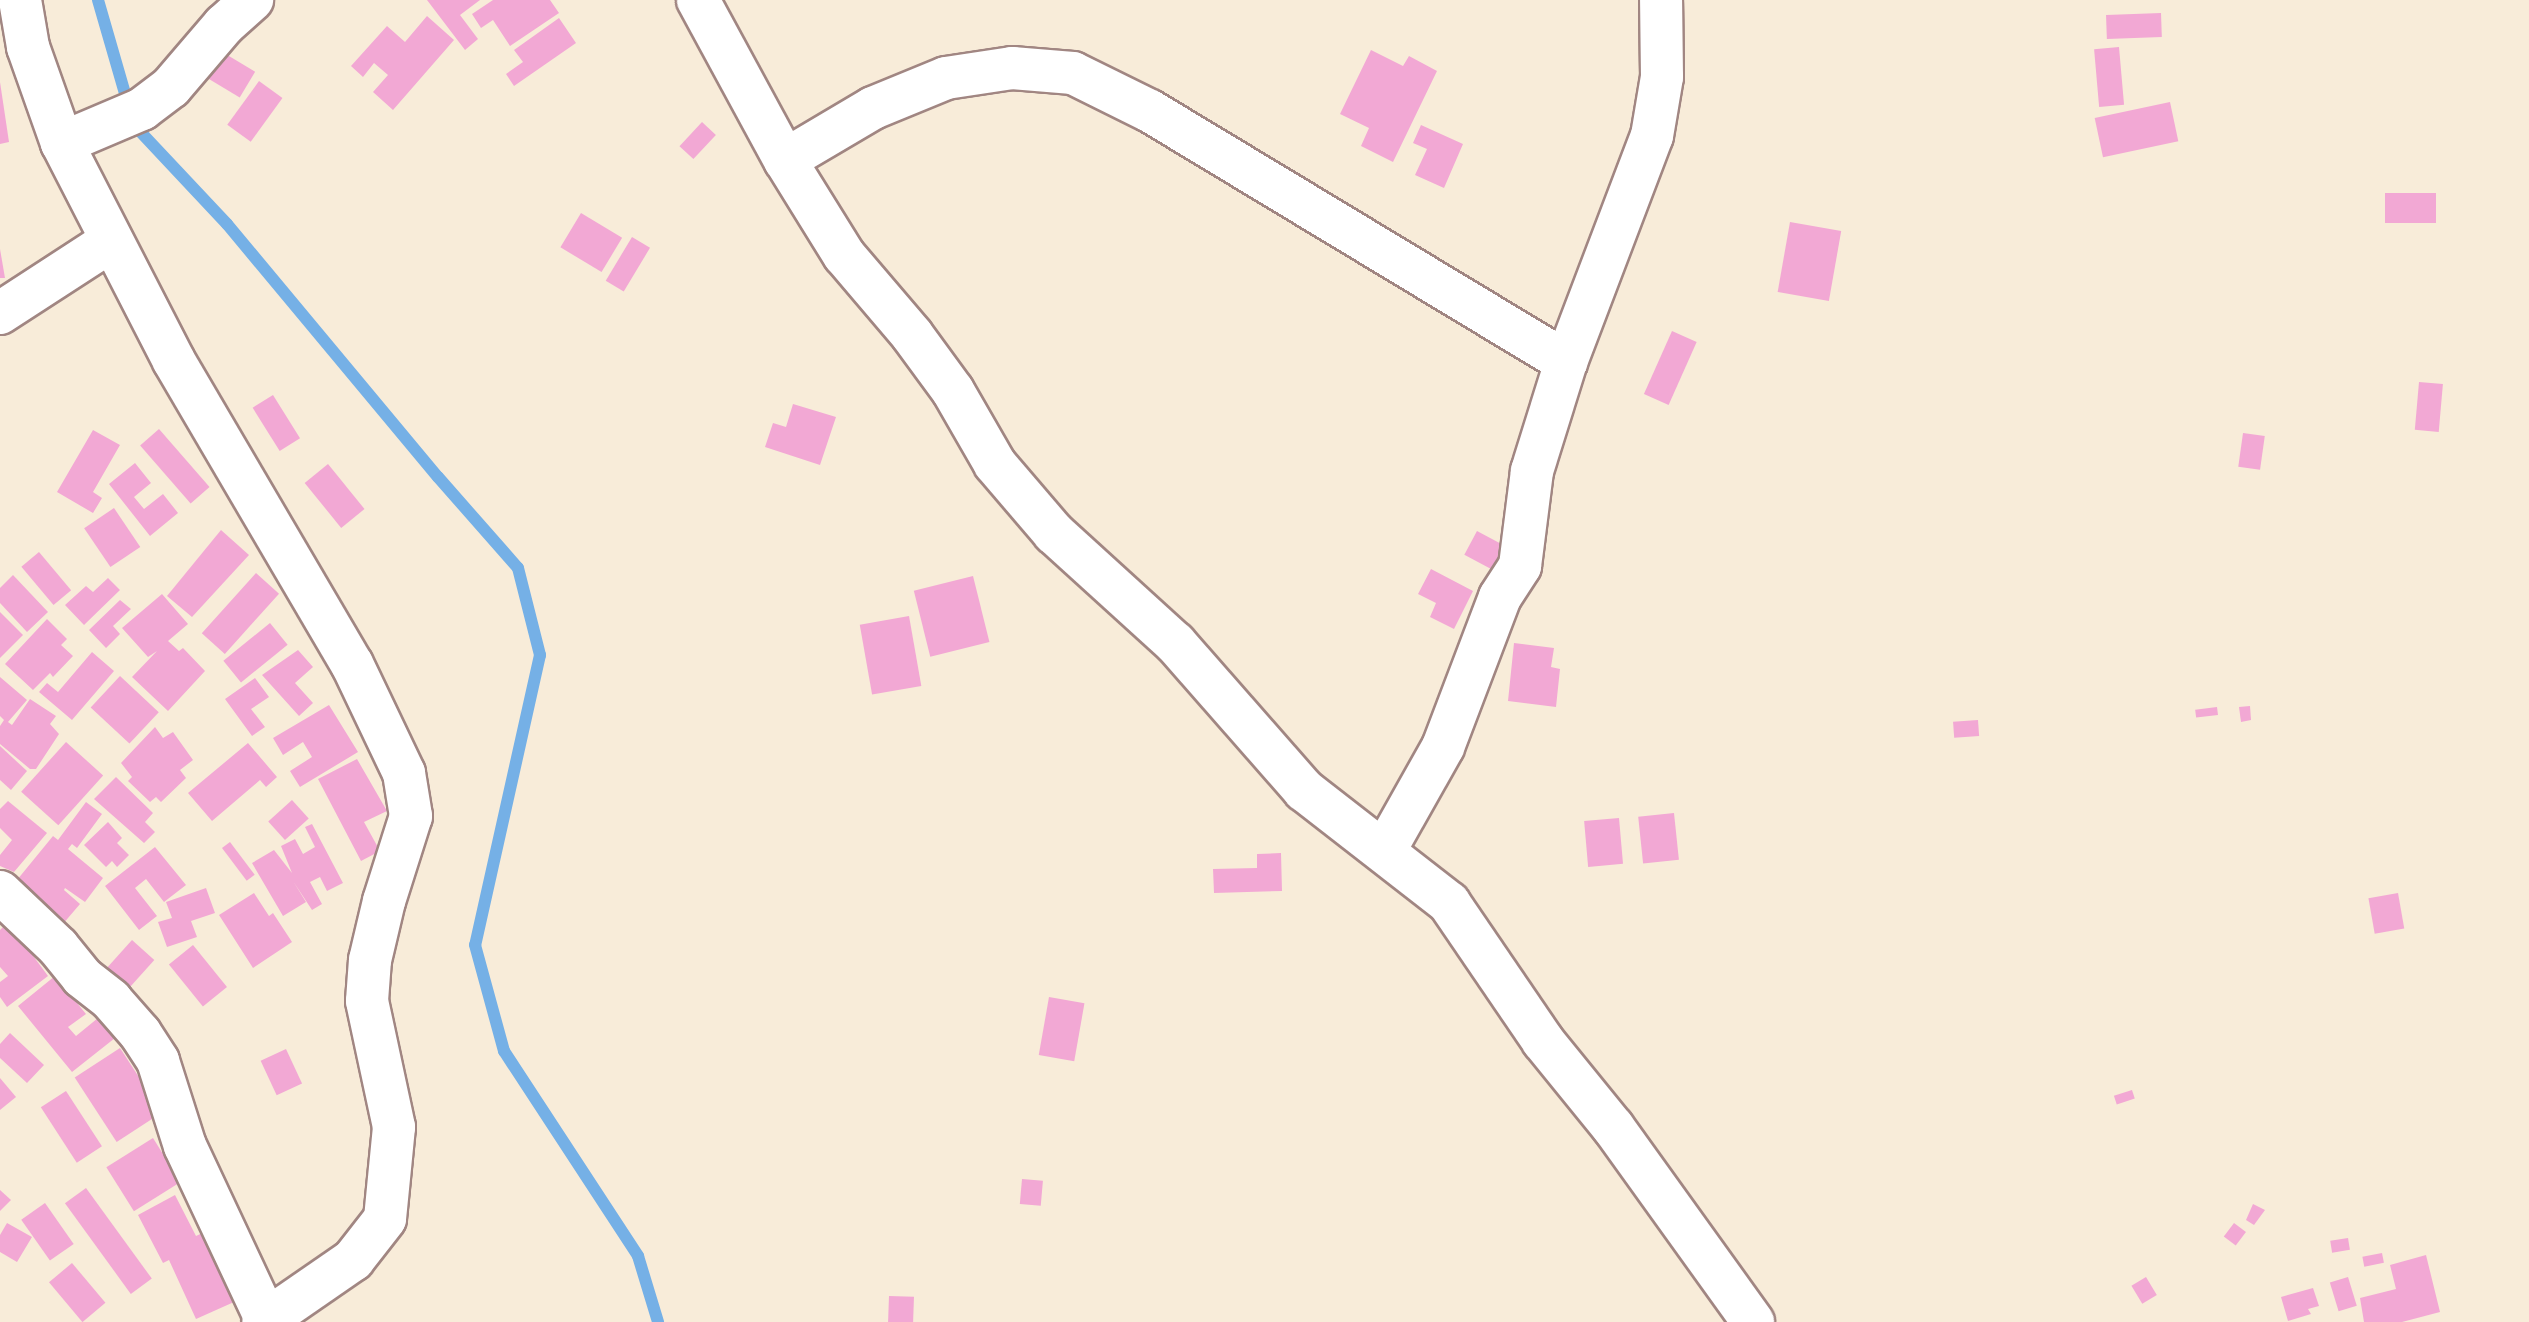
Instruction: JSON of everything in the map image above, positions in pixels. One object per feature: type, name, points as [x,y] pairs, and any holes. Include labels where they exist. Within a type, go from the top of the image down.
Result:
[{"type":"street","points":[[0,892],[58,947],[82,977],[111,1000],[140,1033],[158,1061],[185,1146],[265,1321],[353,1260],[385,1219],[394,1127],[367,1001],[370,960],[411,816],[404,773],[352,664],[174,361],[62,143],[28,47],[20,0]]},
{"type":"street","points":[[62,143],[102,129],[142,109],[171,87],[224,25],[252,0]]},
{"type":"street","points":[[698,0],[785,160],[844,255],[912,335],[953,391],[995,464],[1054,533],[1175,643],[1304,790],[1385,850],[1449,903],[1543,1041],[1613,1127],[1753,1322]]},
{"type":"street","points":[[1385,850],[1443,747],[1500,597],[1520,566],[1532,471],[1566,362],[1652,136],[1662,77],[1661,0]]},
{"type":"street","points":[[785,160],[873,108],[946,78],[1012,68],[1073,73],[1150,111],[1566,362]]},
{"type":"street","points":[[0,313],[111,241]]},
{"type":"building","points":[[427,0],[480,0],[460,15],[478,39],[465,50]]},
{"type":"building","points":[[493,0],[550,0],[559,13],[510,46],[493,20],[481,28],[472,14]]},
{"type":"building","points":[[2161,13],[2162,37],[2107,39],[2106,15]]},
{"type":"building","points":[[427,16],[454,40],[393,110],[373,92],[388,75],[374,63],[363,77],[351,66],[387,26],[405,42]]},
{"type":"building","points":[[559,18],[576,43],[514,86],[506,74],[523,62],[514,50]]},
{"type":"building","points":[[214,47],[255,72],[240,97],[199,73]]},
{"type":"building","points":[[2119,47],[2124,105],[2099,107],[2094,49]]},
{"type":"building","points":[[1371,50],[1403,66],[1409,56],[1437,71],[1393,162],[1361,146],[1369,128],[1340,114]]},
{"type":"building","points":[[259,81],[282,98],[251,142],[227,125]]},
{"type":"building","points":[[0,82],[9,142],[0,144]]},
{"type":"building","points":[[2170,102],[2178,141],[2103,157],[2095,118]]},
{"type":"building","points":[[702,122],[716,135],[693,159],[679,146]]},
{"type":"building","points":[[1421,125],[1463,144],[1444,188],[1415,175],[1427,149],[1413,143]]},
{"type":"building","points":[[2385,193],[2436,193],[2436,223],[2385,223]]},
{"type":"building","points":[[581,213],[622,238],[602,272],[560,247]]},
{"type":"building","points":[[1790,222],[1841,231],[1829,301],[1778,292]]},
{"type":"building","points":[[632,237],[650,248],[624,292],[606,281]]},
{"type":"building","points":[[0,249],[5,278],[0,278]]},
{"type":"building","points":[[1672,331],[1697,342],[1669,405],[1644,394]]},
{"type":"building","points":[[2419,382],[2443,384],[2439,432],[2415,430]]},
{"type":"building","points":[[273,395],[300,438],[280,451],[253,408]]},
{"type":"building","points":[[793,404],[836,417],[820,465],[765,447],[773,423],[786,427]]},
{"type":"building","points":[[159,429],[210,487],[191,504],[140,445]]},
{"type":"building","points":[[93,430],[120,445],[93,492],[102,498],[93,513],[57,492]]},
{"type":"building","points":[[2243,433],[2265,436],[2260,470],[2238,467]]},
{"type":"building","points":[[135,463],[151,483],[134,497],[144,509],[163,494],[178,513],[150,536],[109,484]]},
{"type":"building","points":[[328,464],[365,509],[341,528],[305,483]]},
{"type":"building","points":[[114,508],[140,547],[110,567],[84,528]]},
{"type":"building","points":[[221,530],[249,555],[192,617],[167,596]]},
{"type":"building","points":[[1477,531],[1507,547],[1494,571],[1464,555]]},
{"type":"building","points":[[39,552],[71,590],[54,605],[21,567]]},
{"type":"building","points":[[1431,569],[1473,591],[1454,629],[1430,617],[1436,603],[1418,594]]},
{"type":"building","points":[[256,573],[279,594],[225,654],[202,633]]},
{"type":"building","points":[[13,575],[48,612],[27,632],[0,603],[0,588]]},
{"type":"building","points":[[973,576],[989,642],[930,657],[914,591]]},
{"type":"building","points":[[108,578],[120,590],[84,625],[65,605],[86,586],[93,592]]},
{"type":"building","points":[[162,594],[188,624],[168,641],[179,651],[183,648],[205,671],[168,711],[132,677],[157,651],[148,657],[122,628]]},
{"type":"building","points":[[120,600],[131,609],[113,626],[120,634],[106,648],[89,630]]},
{"type":"building","points":[[0,612],[23,635],[0,658]]},
{"type":"building","points":[[909,616],[921,686],[872,695],[860,625]]},
{"type":"building","points":[[47,619],[67,639],[61,645],[73,656],[53,677],[50,673],[33,690],[5,664]]},
{"type":"building","points":[[270,623],[288,645],[241,683],[223,661]]},
{"type":"building","points":[[1514,643],[1554,648],[1551,667],[1560,669],[1556,707],[1508,701]]},
{"type":"building","points":[[298,650],[313,667],[295,683],[313,703],[299,716],[262,675]]},
{"type":"building","points":[[92,652],[114,671],[72,720],[39,692],[47,683],[58,692]]},
{"type":"building","points":[[120,676],[159,712],[129,744],[91,707]]},
{"type":"building","points":[[0,677],[27,700],[8,722],[12,725],[30,699],[56,716],[50,724],[59,734],[36,769],[30,769],[0,744],[0,726],[4,720],[0,716]]},
{"type":"building","points":[[255,678],[269,697],[251,709],[265,727],[252,736],[225,699]]},
{"type":"building","points":[[329,705],[358,752],[300,787],[290,771],[312,757],[303,742],[283,755],[273,738]]},
{"type":"building","points":[[2250,706],[2251,720],[2241,722],[2239,707]]},
{"type":"building","points":[[2217,707],[2218,715],[2196,718],[2195,710]]},
{"type":"building","points":[[1978,720],[1979,736],[1954,738],[1953,722]]},
{"type":"building","points":[[155,727],[163,738],[173,732],[193,760],[180,770],[186,778],[161,802],[156,797],[150,802],[128,781],[132,777],[121,763]]},
{"type":"building","points":[[66,742],[103,775],[58,825],[21,792]]},
{"type":"building","points":[[248,743],[277,777],[266,787],[260,780],[212,821],[188,793]]},
{"type":"building","points":[[0,746],[27,771],[11,790],[0,780]]},
{"type":"building","points":[[357,759],[387,811],[364,822],[380,851],[361,861],[318,779]]},
{"type":"building","points":[[116,777],[153,813],[145,822],[155,832],[144,843],[94,799]]},
{"type":"building","points":[[292,800],[309,819],[285,840],[268,821]]},
{"type":"building","points":[[8,801],[47,833],[14,872],[0,866],[0,855],[12,840],[0,828],[0,809]]},
{"type":"building","points":[[86,802],[102,814],[77,848],[72,844],[68,849],[103,878],[85,902],[65,888],[80,904],[56,932],[8,891],[53,836],[58,840]]},
{"type":"building","points":[[1674,813],[1679,860],[1643,864],[1638,817]]},
{"type":"building","points":[[1619,818],[1623,864],[1588,867],[1584,821]]},
{"type":"building","points":[[108,822],[122,838],[117,843],[129,855],[117,867],[112,861],[106,867],[84,845]]},
{"type":"building","points":[[312,824],[343,883],[327,891],[320,877],[310,882],[322,904],[312,910],[293,881],[306,902],[283,916],[252,863],[274,850],[292,873],[281,846],[295,839],[303,854],[315,847],[305,827]]},
{"type":"building","points":[[230,842],[255,875],[247,881],[222,848]]},
{"type":"building","points":[[155,847],[186,885],[164,902],[146,879],[135,888],[157,916],[139,930],[105,886]]},
{"type":"building","points":[[1281,853],[1282,891],[1214,893],[1213,869],[1257,868],[1257,854]]},
{"type":"building","points":[[206,888],[215,913],[191,921],[197,937],[167,947],[158,922],[172,918],[166,902]]},
{"type":"building","points":[[254,893],[269,916],[273,913],[292,942],[253,968],[219,915]]},
{"type":"building","points":[[2398,893],[2404,928],[2375,934],[2368,898]]},
{"type":"building","points":[[5,925],[12,932],[14,930],[48,976],[7,1007],[0,997],[0,982],[8,976],[0,967],[0,930]]},
{"type":"building","points":[[132,940],[154,960],[123,995],[101,975]]},
{"type":"building","points":[[193,945],[227,987],[203,1006],[169,965]]},
{"type":"building","points":[[55,976],[86,1014],[68,1027],[76,1036],[98,1018],[115,1038],[72,1072],[18,1006]]},
{"type":"building","points":[[1049,997],[1084,1003],[1074,1061],[1039,1055]]},
{"type":"building","points":[[10,1033],[44,1065],[27,1083],[0,1058],[0,1044]]},
{"type":"building","points":[[120,1048],[162,1113],[117,1142],[75,1077]]},
{"type":"building","points":[[286,1049],[302,1083],[277,1095],[261,1061]]},
{"type":"building","points":[[0,1078],[16,1097],[0,1110]]},
{"type":"building","points":[[2132,1090],[2135,1099],[2117,1104],[2114,1096]]},
{"type":"building","points":[[66,1091],[102,1146],[77,1163],[41,1107]]},
{"type":"building","points":[[153,1138],[181,1182],[134,1211],[106,1167]]},
{"type":"building","points":[[1022,1179],[1043,1181],[1041,1206],[1020,1204]]},
{"type":"building","points":[[86,1188],[152,1279],[131,1294],[65,1203]]},
{"type":"building","points":[[0,1190],[11,1200],[0,1211]]},
{"type":"building","points":[[175,1195],[196,1236],[211,1229],[243,1298],[196,1319],[169,1260],[163,1263],[138,1215]]},
{"type":"building","points":[[45,1203],[74,1244],[50,1261],[21,1220]]},
{"type":"building","points":[[2253,1204],[2265,1210],[2254,1225],[2246,1220]]},
{"type":"building","points":[[7,1223],[32,1237],[17,1262],[0,1252],[0,1235]]},
{"type":"building","points":[[2234,1223],[2246,1232],[2236,1246],[2224,1237]]},
{"type":"building","points":[[2348,1238],[2350,1250],[2332,1253],[2330,1241]]},
{"type":"building","points":[[2382,1253],[2384,1263],[2364,1267],[2362,1257]]},
{"type":"building","points":[[2426,1255],[2440,1312],[2402,1322],[2364,1322],[2360,1298],[2396,1289],[2390,1265]]},
{"type":"building","points":[[72,1263],[105,1303],[82,1322],[49,1282]]},
{"type":"building","points":[[2146,1277],[2157,1295],[2142,1304],[2131,1286]]},
{"type":"building","points":[[2348,1277],[2357,1306],[2339,1311],[2330,1283]]},
{"type":"building","points":[[2313,1288],[2319,1306],[2308,1309],[2311,1314],[2288,1321],[2281,1297]]},
{"type":"building","points":[[889,1296],[914,1297],[913,1322],[888,1322]]},
{"type":"waterway","points":[[98,0],[134,125],[227,224],[518,568],[540,655],[475,945],[504,1051],[638,1256],[658,1322]]}]
